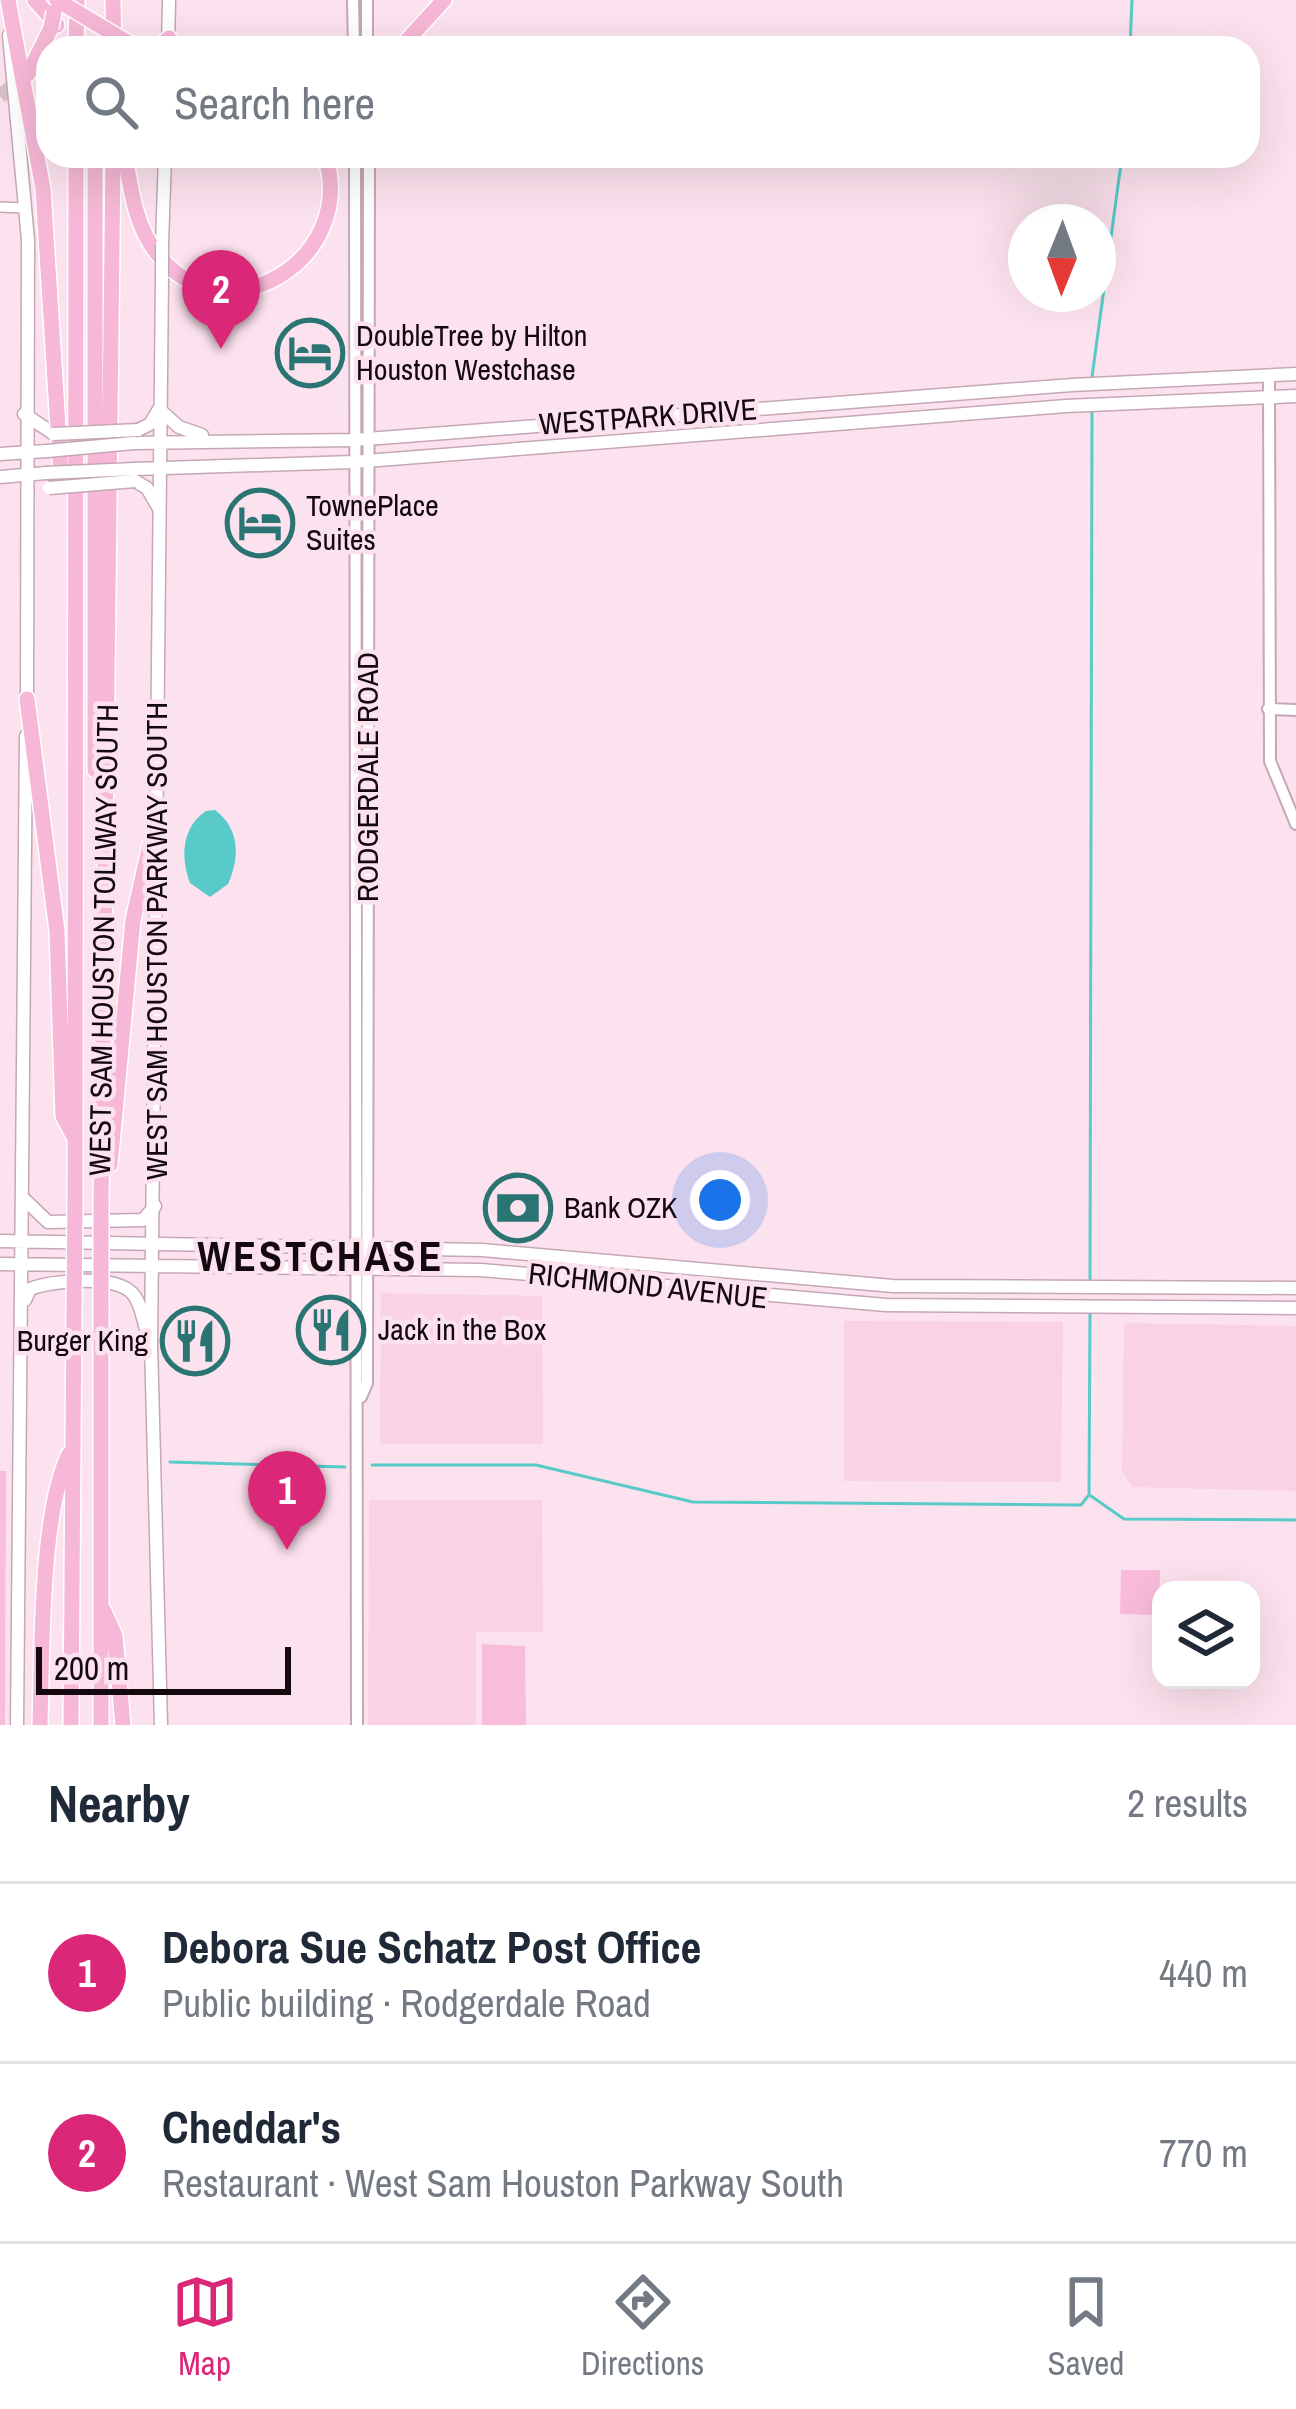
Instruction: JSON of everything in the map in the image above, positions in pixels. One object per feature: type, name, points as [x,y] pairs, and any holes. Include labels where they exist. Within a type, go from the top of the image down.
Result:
[{"type":"highway","points":[[8,0],[36,151]]},
{"type":"highway","points":[[35,0],[55,14],[108,36]]},
{"type":"highway","points":[[76,36],[77,0]]},
{"type":"highway","points":[[113,0],[114,36]]},
{"type":"highway","points":[[411,36],[444,0]]},
{"type":"highway","points":[[28,74],[36,56]]},
{"type":"highway","points":[[39,168],[61,475],[74,496]]},
{"type":"highway","name":"WEST SAM HOUSTON TOLLWAY SOUTH","points":[[71,1725],[76,168]]},
{"type":"highway","points":[[94,168],[95,806],[105,838]]},
{"type":"highway","name":"WEST SAM HOUSTON TOLLWAY SOUTH","points":[[104,1204],[113,168]]},
{"type":"highway","points":[[128,168],[142,230],[158,256],[196,282],[239,289],[259,286],[310,253],[331,201],[327,168]]},
{"type":"highway","points":[[27,698],[57,931],[63,1116],[75,1138]]},
{"type":"highway","points":[[100,1725],[101,1240],[133,920],[157,814]]},
{"type":"highway","points":[[40,1725],[57,1496],[60,1472],[73,1446]]},
{"type":"highway","points":[[100,1603],[115,1636],[123,1725]]},
{"type":"main road","points":[[8,0],[11,103],[24,208],[27,508],[17,1725]]},
{"type":"main road","points":[[166,36],[169,0]]},
{"type":"main road","name":"WEST SAM HOUSTON PARKWAY SOUTH","points":[[161,1725],[151,1344],[158,409],[165,168]]},
{"type":"main road","name":"WESTPARK DRIVE","points":[[0,454],[136,436],[159,442],[354,440],[1072,385],[1296,374]]},
{"type":"main road","name":"WESTPARK DRIVE","points":[[0,476],[135,475],[159,469],[353,462],[1066,406],[1296,396]]},
{"type":"main road","points":[[24,414],[54,434],[136,436],[158,409],[179,427],[215,438]]},
{"type":"main road","points":[[27,508],[49,488],[135,475],[158,508]]},
{"type":"main road","points":[[23,1198],[48,1222],[143,1220],[155,1206]]},
{"type":"main road","name":"RICHMOND AVENUE","points":[[0,1241],[482,1250],[893,1286],[1296,1288]]},
{"type":"main road","points":[[481,1270],[482,1250]]},
{"type":"main road","points":[[610,1281],[612,1261]]},
{"type":"main road","name":"RICHMOND AVENUE","points":[[0,1264],[481,1270],[886,1306],[1296,1308]]},
{"type":"main road","points":[[741,1295],[743,1274]]},
{"type":"main road","points":[[22,1306],[30,1289],[46,1283],[117,1285],[137,1298],[151,1344]]},
{"type":"main road","points":[[886,1306],[893,1286]]},
{"type":"main road","points":[[1002,1286],[1002,1307]]},
{"type":"main road","points":[[1259,1287],[1259,1308]]},
{"type":"street","points":[[353,0],[354,36]]},
{"type":"street","points":[[367,0],[367,36]]},
{"type":"street","name":"RODGERDALE ROAD","points":[[357,168],[370,439],[369,621],[361,740]]},
{"type":"street","name":"RODGERDALE ROAD","points":[[357,1725],[362,1248],[354,978],[361,740],[353,462],[367,168]]},
{"type":"street","points":[[0,207],[24,208]]},
{"type":"street","points":[[1269,378],[1268,710],[1274,780],[1296,824]]},
{"type":"street","points":[[355,621],[369,621]]},
{"type":"street","points":[[1268,710],[1296,710]]},
{"type":"street","name":"RODGERDALE ROAD","points":[[360,871],[368,978],[370,1124],[362,1248]]},
{"type":"street","points":[[354,978],[368,978]]},
{"type":"street","points":[[355,1120],[370,1124]]},
{"type":"shaded area","points":[[381,1293],[542,1296],[543,1444],[380,1444]]},
{"type":"shaded area","points":[[844,1321],[1063,1322],[1061,1482],[844,1481]]},
{"type":"shaded area","points":[[1124,1323],[1296,1326],[1296,1491],[1132,1487],[1122,1471]]},
{"type":"shaded area","points":[[0,1471],[6,1471],[5,1725],[0,1725]]},
{"type":"shaded area","points":[[369,1500],[542,1500],[543,1632],[476,1632],[476,1725],[368,1725]]},
{"type":"shaded area","points":[[1121,1570],[1160,1570],[1160,1581],[1152,1581],[1152,1615],[1120,1614]]},
{"type":"shaded area","points":[[482,1644],[525,1646],[526,1725],[482,1725]]},
{"type":"water","points":[[215,810],[223,818],[235,844],[228,884],[210,897],[190,883],[184,853],[192,825],[206,811]]},
{"type":"waterway","points":[[1130,36],[1132,0]]},
{"type":"waterway","points":[[1092,377],[1120,168]]},
{"type":"waterway","points":[[1090,1283],[1092,410]]},
{"type":"waterway","points":[[1089,1495],[1090,1310]]},
{"type":"waterway","points":[[170,1462],[345,1467]]},
{"type":"waterway","points":[[372,1465],[536,1465],[693,1502],[1081,1505],[1088,1496]]},
{"type":"waterway","points":[[1091,1496],[1124,1519],[1296,1520]]},
{"type":"tunnel","points":[[0,96],[22,80]]},
{"type":"place","name":"Cheddar's","points":[[221,349]]},
{"type":"place","name":"DoubleTree by Hilton Houston Westchase","points":[[310,353]]},
{"type":"place","name":"TownePlace Suites","points":[[260,523]]},
{"type":"place","name":"Bank OZK","points":[[518,1208]]},
{"type":"place","name":"Jack in the Box","points":[[331,1330]]},
{"type":"place","name":"Burger King","points":[[195,1341]]},
{"type":"place","name":"Debora Sue Schatz Post Office","points":[[287,1550]]},
{"type":"district","name":"WESTCHASE","points":[[321,1256]]}]
